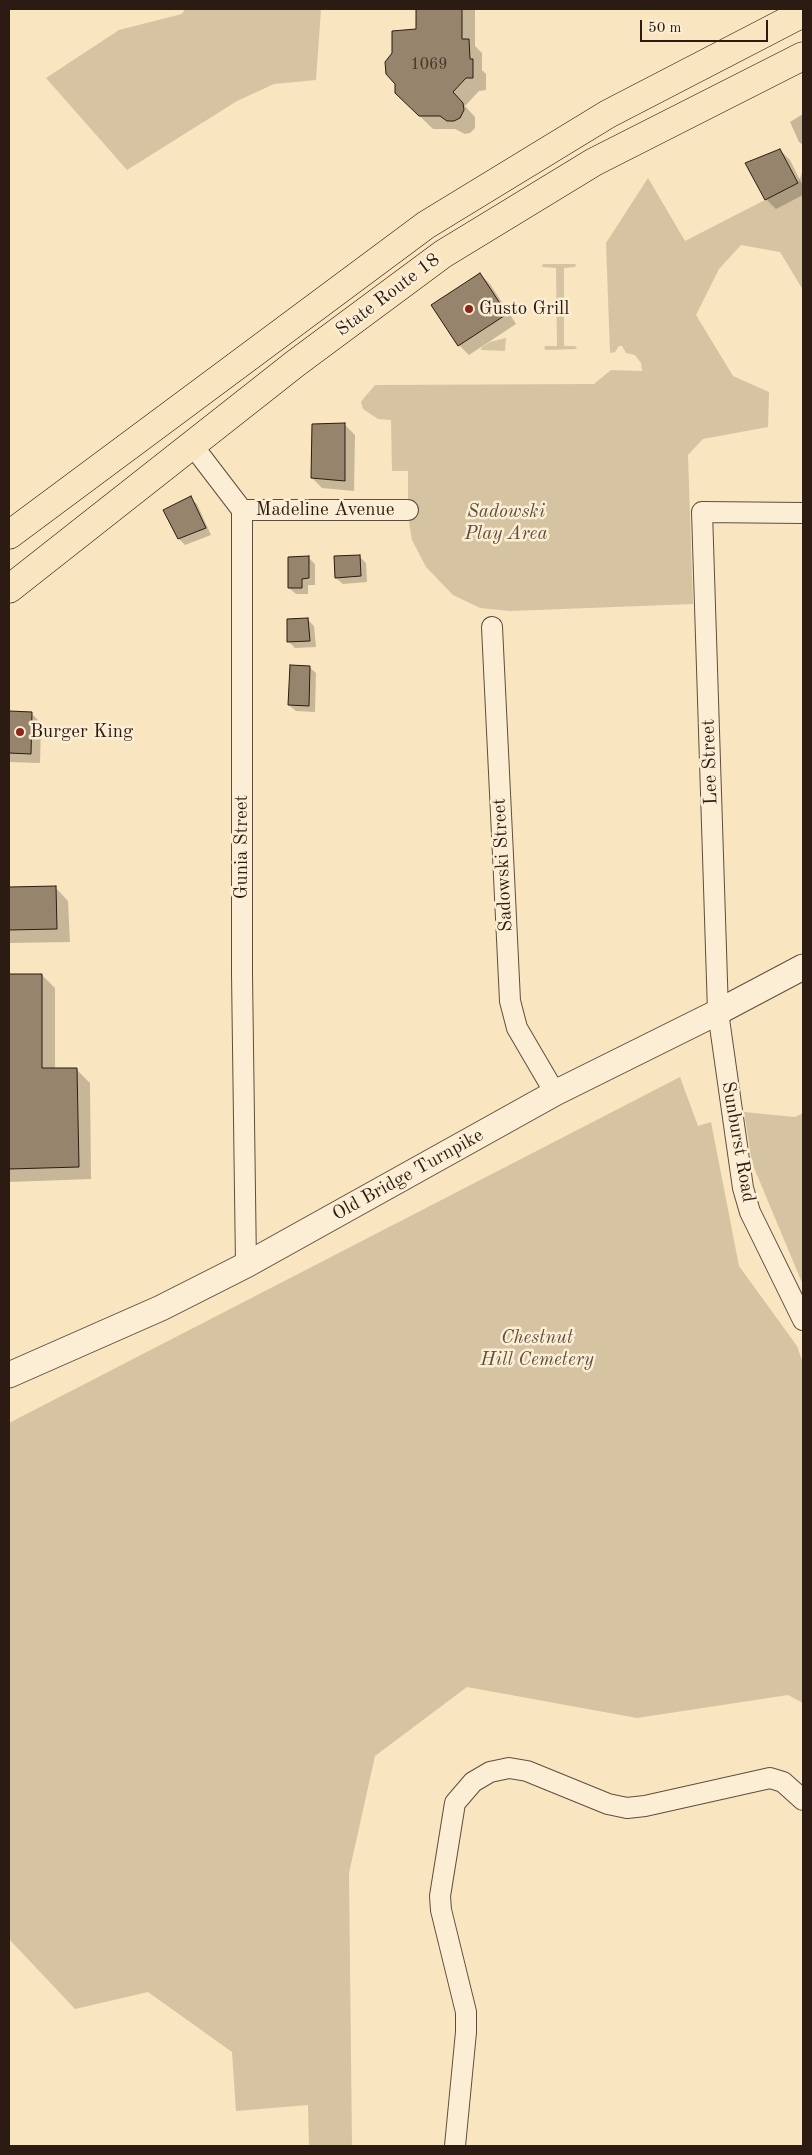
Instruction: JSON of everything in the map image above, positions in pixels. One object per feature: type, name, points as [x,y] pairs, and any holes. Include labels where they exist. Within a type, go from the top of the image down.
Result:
[{"type":"highway","name":"State Route 18","points":[[9,535],[426,225],[608,114],[803,13]]},
{"type":"highway","name":"State Route 18","points":[[9,589],[296,363],[443,254],[594,162],[803,56]]},
{"type":"highway","points":[[752,83],[803,60]]},
{"type":"street","points":[[193,446],[242,510]]},
{"type":"street","name":"Madeline Avenue","points":[[242,510],[408,510]]},
{"type":"street","name":"Gunia Street","points":[[242,510],[242,974],[246,1265]]},
{"type":"street","name":"Lee Street","points":[[718,1012],[702,512],[803,513]]},
{"type":"street","name":"Sadowski Street","points":[[492,627],[510,1001],[517,1028],[555,1093]]},
{"type":"street","name":"Old Bridge Turnpike","points":[[9,1375],[162,1308],[246,1265],[555,1093],[718,1012],[803,967]]},
{"type":"street","name":"Sunburst Road","points":[[718,1012],[743,1188],[750,1212],[803,1320]]},
{"type":"street","points":[[455,2146],[466,2032],[466,2012],[441,1910],[440,1896],[456,1803],[473,1782],[490,1772],[509,1768],[527,1771],[608,1804],[627,1808],[645,1806],[770,1778],[783,1782],[803,1800]]},
{"type":"green space","points":[[185,9],[321,9],[316,80],[274,84],[237,101],[127,170],[46,78],[119,30],[182,14]]},
{"type":"green space","name":"Sadowski Play Area","points":[[803,170],[803,290],[780,252],[741,245],[719,269],[696,315],[733,376],[769,392],[768,427],[703,439],[688,455],[693,604],[510,611],[480,608],[453,595],[426,567],[412,540],[408,516],[408,471],[392,471],[391,420],[378,419],[363,409],[361,402],[364,398],[375,385],[594,384],[611,370],[642,371],[641,363],[635,355],[626,353],[622,346],[619,346],[615,352],[610,353],[606,243],[648,178],[685,241],[798,183]]},
{"type":"green space","points":[[543,264],[576,264],[575,267],[564,268],[564,346],[575,346],[577,349],[546,350],[544,348],[545,346],[557,346],[556,268],[542,267]]},
{"type":"green space","points":[[506,338],[505,351],[481,350],[482,347],[490,342]]},
{"type":"green space","name":"Chestnut Hill Cemetery","points":[[680,1077],[698,1126],[711,1122],[739,1266],[797,1346],[803,1363],[803,1703],[788,1695],[637,1718],[467,1687],[375,1756],[349,1873],[352,2146],[309,2146],[308,2105],[236,2111],[232,2052],[148,1992],[75,2009],[9,1939],[9,1423]]},
{"type":"green space","points":[[744,1112],[795,1117],[803,1113],[803,1285],[752,1163]]},
{"type":"building","points":[[416,9],[462,9],[462,39],[469,39],[470,59],[473,59],[473,78],[466,78],[453,92],[463,103],[464,110],[460,118],[454,121],[447,121],[440,116],[419,116],[395,93],[395,84],[386,74],[385,62],[392,53],[392,31],[416,29]]},
{"type":"building","points":[[780,149],[798,183],[765,200],[745,163]]},
{"type":"building","name":"Gusto Grill","points":[[480,273],[507,314],[458,346],[431,305]]},
{"type":"building","points":[[345,423],[345,481],[311,478],[312,424]]},
{"type":"building","points":[[191,496],[206,528],[178,539],[163,510]]},
{"type":"building","points":[[360,555],[361,576],[335,578],[334,556]]},
{"type":"building","points":[[309,556],[309,578],[302,579],[302,588],[288,588],[288,557]]},
{"type":"building","points":[[308,618],[310,641],[287,642],[287,619]]},
{"type":"building","points":[[290,665],[310,666],[309,706],[288,705]]},
{"type":"building","name":"Burger King","points":[[9,711],[32,712],[31,754],[9,753]]},
{"type":"building","points":[[56,886],[57,929],[9,930],[9,887]]},
{"type":"building","points":[[9,974],[42,974],[42,1068],[77,1068],[79,1167],[9,1169]]},
{"type":"place","name":"Gusto Grill","points":[[469,309]]},
{"type":"place","name":"Burger King","points":[[20,732]]}]
